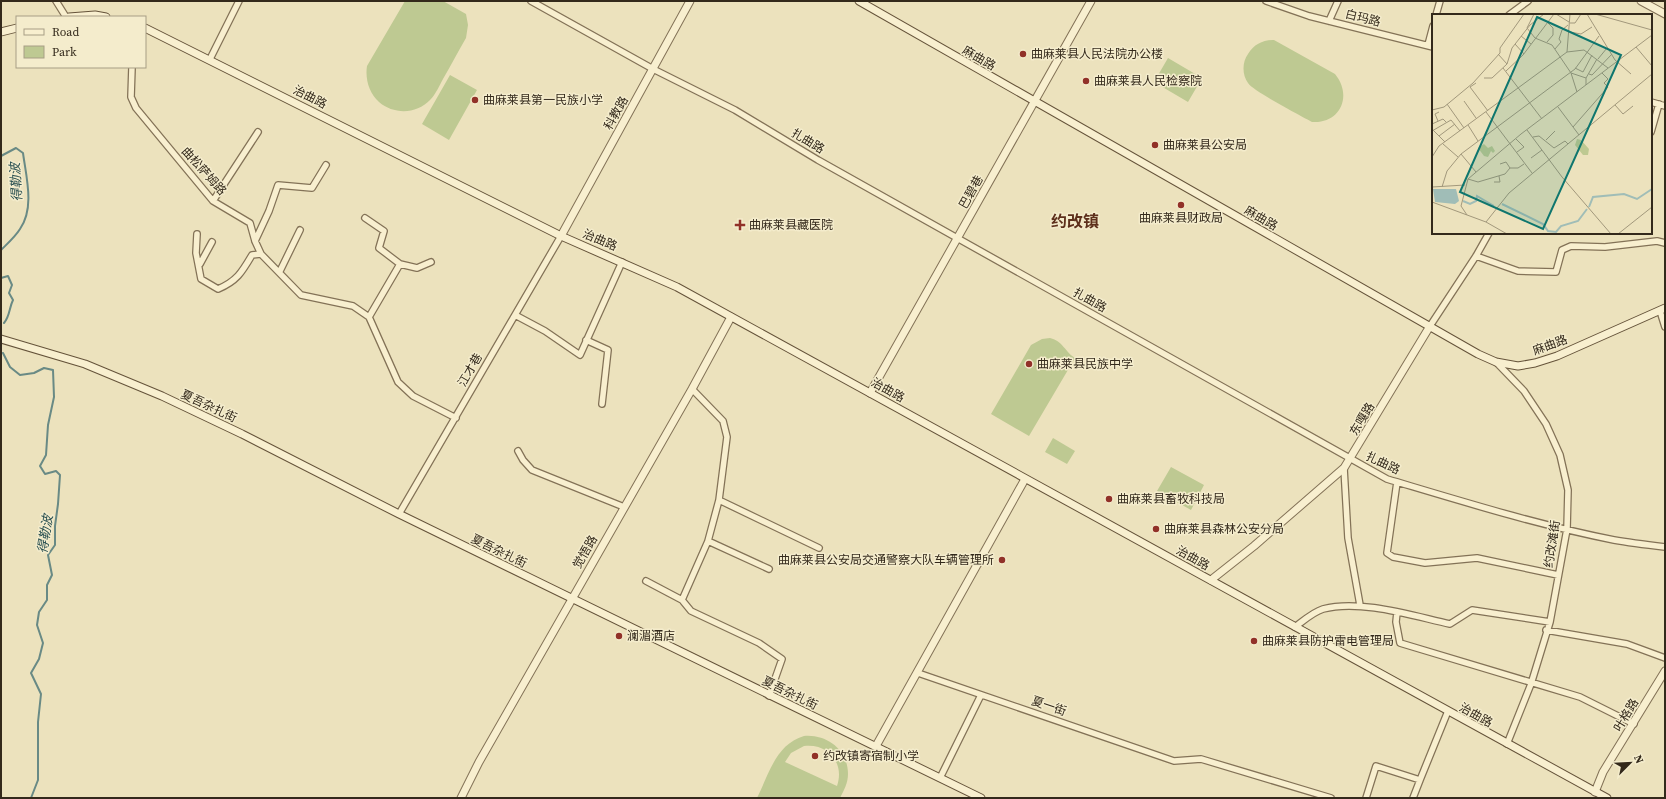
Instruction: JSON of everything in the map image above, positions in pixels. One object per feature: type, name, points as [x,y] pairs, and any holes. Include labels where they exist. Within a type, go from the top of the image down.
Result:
[{"type":"main road","name":"科教路","points":[[561,236],[690,1]]},
{"type":"main road","name":"麻曲路","points":[[859,1],[1478,354],[1496,362],[1518,366],[1535,363],[1557,356],[1663,309]]},
{"type":"main road","name":"巴碧巷","points":[[870,393],[1091,1]]},
{"type":"main road","points":[[1641,1],[1665,14]]},
{"type":"main road","points":[[82,16],[100,16]]},
{"type":"main road","points":[[1,32],[16,28]]},
{"type":"main road","name":"治曲路","points":[[146,28],[210,59],[561,236],[678,287],[1508,744],[1594,795],[1607,798]]},
{"type":"main road","name":"觉悟路","points":[[461,798],[479,762],[571,598],[692,388],[731,317]]},
{"type":"main road","name":"东嘎路","points":[[1211,580],[1254,546],[1344,468],[1351,459],[1430,326]]},
{"type":"main road","name":"夏吾杂扎街","points":[[1,339],[85,364],[162,396],[242,434],[399,514],[769,696],[876,746],[981,798]]},
{"type":"main road","points":[[876,746],[1025,479]]},
{"type":"main road","name":"叶格路","points":[[1594,795],[1603,772],[1634,724],[1665,671]]},
{"type":"street","points":[[56,1],[65,16]]},
{"type":"street","points":[[210,59],[239,1]]},
{"type":"street","name":"扎曲路","points":[[531,1],[653,69],[735,110],[818,160],[1387,479],[1454,499],[1567,529],[1614,540],[1665,547]]},
{"type":"street","name":"白玛路","points":[[1266,1],[1309,16],[1430,46]]},
{"type":"street","points":[[1329,21],[1338,1]]},
{"type":"street","points":[[1436,14],[1440,1]]},
{"type":"street","points":[[1511,14],[1528,1]]},
{"type":"street","points":[[1430,46],[1432,33]]},
{"type":"street","name":"曲松萨姆路","points":[[132,68],[131,97],[136,108],[214,201],[250,223],[255,242],[261,254],[301,295],[353,306],[369,317]]},
{"type":"street","points":[[1652,102],[1662,105],[1652,130]]},
{"type":"street","points":[[214,201],[258,132]]},
{"type":"street","points":[[255,242],[269,211],[278,185],[312,188],[326,166]]},
{"type":"street","points":[[365,218],[384,231],[379,248],[400,264],[417,268],[431,262]]},
{"type":"street","points":[[280,271],[300,230]]},
{"type":"street","points":[[197,234],[196,253],[201,278],[218,289],[229,284],[240,275],[252,256],[261,254]]},
{"type":"street","name":"东嘎路","points":[[1430,326],[1476,256],[1487,234]]},
{"type":"street","name":"江才巷","points":[[399,514],[561,236]]},
{"type":"street","points":[[1476,256],[1518,271],[1556,272],[1562,250],[1571,246],[1605,247],[1657,241],[1665,243]]},
{"type":"street","points":[[200,264],[212,242]]},
{"type":"street","points":[[515,315],[546,331],[580,355],[622,262]]},
{"type":"street","points":[[400,264],[369,317],[398,382],[413,396],[456,418]]},
{"type":"street","points":[[1663,309],[1665,327]]},
{"type":"street","points":[[586,340],[608,350],[602,404]]},
{"type":"street","name":"约改滩街","points":[[1496,362],[1524,392],[1546,424],[1560,455],[1568,490],[1567,529],[1550,622],[1546,630],[1531,684],[1508,744]]},
{"type":"street","points":[[682,600],[708,541],[719,500],[727,437],[724,422],[692,388]]},
{"type":"street","points":[[518,451],[523,460],[532,470],[624,507]]},
{"type":"street","points":[[1344,468],[1348,538],[1360,605]]},
{"type":"street","points":[[1397,482],[1387,553],[1392,557],[1425,562],[1477,558],[1558,575]]},
{"type":"street","points":[[719,500],[819,548]]},
{"type":"street","points":[[708,541],[769,568]]},
{"type":"street","points":[[646,581],[682,600],[691,611],[759,643],[782,659],[769,696]]},
{"type":"street","points":[[1295,627],[1305,619],[1323,609],[1360,605],[1450,624],[1472,610],[1550,622]]},
{"type":"street","points":[[1397,612],[1396,622],[1400,643],[1580,698],[1634,724]]},
{"type":"street","points":[[1546,630],[1627,644],[1665,658]]},
{"type":"street","name":"夏一街","points":[[918,673],[1174,760],[1201,759],[1332,798]]},
{"type":"street","points":[[940,778],[981,695]]},
{"type":"street","points":[[1413,798],[1448,711]]},
{"type":"street","points":[[1366,798],[1376,766],[1420,780]]},
{"type":"green space","points":[[405,1],[443,1],[466,14],[468,25],[466,38],[430,100],[419,108],[398,111],[379,102],[370,90],[367,81],[367,66]]},
{"type":"green space","points":[[1274,40],[1335,74],[1343,91],[1343,99],[1341,107],[1330,118],[1312,122],[1268,97],[1248,83],[1244,72],[1246,57],[1256,45]]},
{"type":"green space","points":[[1168,58],[1202,78],[1188,102],[1154,82]]},
{"type":"green space","points":[[450,75],[477,90],[449,140],[422,124]]},
{"type":"green space","points":[[1050,338],[1061,344],[1075,358],[1029,436],[991,414],[1031,345],[1042,339]]},
{"type":"green space","points":[[1053,438],[1075,451],[1067,464],[1045,452]]},
{"type":"green space","points":[[1171,467],[1204,485],[1191,510],[1157,491]]},
{"type":"green space","points":[[804,736],[821,738],[835,745],[840,751],[847,765],[848,777],[847,783],[840,798],[757,798],[774,761],[794,740]],"holes":[[[804,746],[813,746],[827,751],[836,762],[839,770],[837,786],[785,762],[791,753]]]},
{"type":"waterway","name":"得勒波","points":[[1,156],[16,148],[23,153],[28,192],[25,221],[14,237],[1,250]]},
{"type":"waterway","name":"得勒波","points":[[1,278],[8,276],[12,285],[9,293],[13,300],[4,323]]},
{"type":"waterway","name":"得勒波","points":[[3,353],[10,367],[20,375],[34,373],[44,368],[53,370],[54,397],[48,425],[46,455],[40,466],[45,474],[56,471],[60,475],[55,526],[55,545],[48,555],[52,575],[47,585],[47,600],[39,612],[37,625],[43,643],[39,659],[31,673],[41,694],[38,722],[38,780],[31,798]]},
{"type":"place","name":"曲麻莱县人民法院办公楼","points":[[1023,54]]},
{"type":"place","name":"曲麻莱县人民检察院","points":[[1086,81]]},
{"type":"place","name":"曲麻莱县第一民族小学","points":[[475,100]]},
{"type":"place","name":"曲麻莱县公安局","points":[[1155,145]]},
{"type":"place","name":"曲麻莱县财政局","points":[[1181,205]]},
{"type":"place","name":"曲麻莱县藏医院","points":[[740,225]]},
{"type":"place","name":"曲麻莱县民族中学","points":[[1029,364]]},
{"type":"place","name":"曲麻莱县畜牧科技局","points":[[1109,499]]},
{"type":"place","name":"曲麻莱县森林公安分局","points":[[1156,529]]},
{"type":"place","name":"曲麻莱县公安局交通警察大队车辆管理所","points":[[1002,560]]},
{"type":"place","name":"澜湄酒店","points":[[619,636]]},
{"type":"place","name":"曲麻莱县防护雷电管理局","points":[[1254,641]]},
{"type":"place","name":"约改镇寄宿制小学","points":[[815,756]]},
{"type":"district","name":"约改镇","points":[[1075,221]]}]
